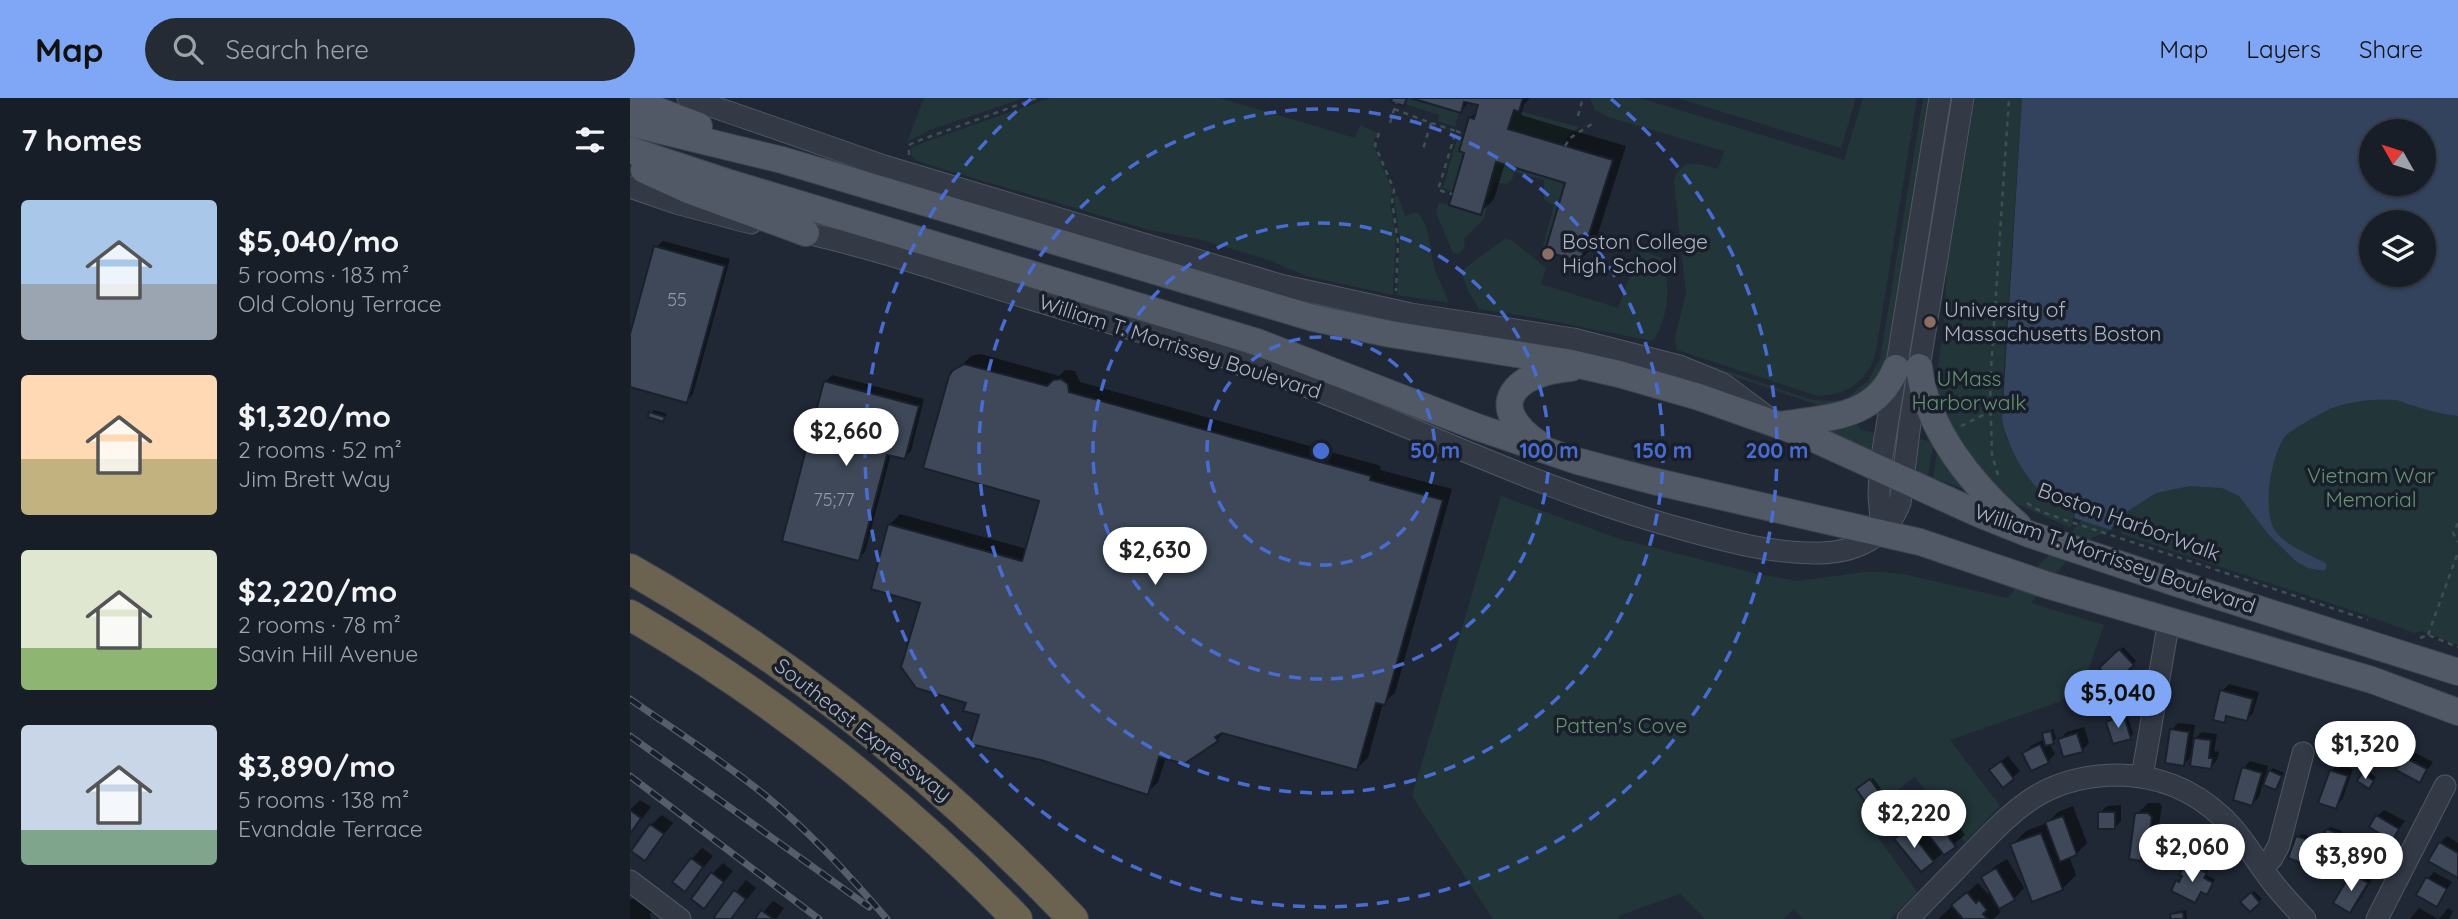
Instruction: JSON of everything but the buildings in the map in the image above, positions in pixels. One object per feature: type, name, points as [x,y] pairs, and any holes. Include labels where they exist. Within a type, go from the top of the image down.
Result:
[{"type":"highway","name":"Southeast Expressway","points":[[630,569],[763,652],[873,733],[986,832],[1073,919]]},
{"type":"highway","name":"Southeast Expressway","points":[[630,615],[718,669],[838,756],[932,836],[1017,919]]},
{"type":"main road","points":[[630,100],[782,160]]},
{"type":"main road","name":"William T. Morrissey Boulevard","points":[[630,123],[782,160],[1300,315],[1390,334],[1495,349],[1593,368],[1673,389],[1780,425],[2029,534],[2115,550],[2458,672]]},
{"type":"main road","name":"William T. Morrissey Boulevard","points":[[630,150],[730,183],[1257,342],[1554,454],[1640,478],[1928,544],[2047,584],[2372,680],[2458,712]]},
{"type":"main road","points":[[630,163],[676,185],[806,233]]},
{"type":"main road","points":[[1554,454],[1514,423],[1509,407],[1512,396],[1522,382],[1538,374],[1593,368]]},
{"type":"main road","points":[[1780,425],[1861,409],[1908,368],[1921,381],[1936,420],[1958,459],[2007,514],[2029,534]]},
{"type":"street","name":"William T. Morrissey Boulevard","points":[[688,98],[874,163],[1280,285],[1411,314],[1573,339],[1679,366],[1723,384],[1780,425]]},
{"type":"street","points":[[1882,533],[1895,515],[1892,474],[1908,368],[1940,98]]},
{"type":"street","points":[[1908,368],[1964,98]]},
{"type":"street","name":"William T. Morrissey Boulevard","points":[[630,187],[713,214],[806,233],[1258,369],[1576,495],[1653,521],[1752,546],[1804,552],[1825,553],[1846,549],[1882,533]]},
{"type":"street","points":[[2142,776],[2169,620]]},
{"type":"street","points":[[2262,868],[2279,845],[2303,753]]},
{"type":"street","points":[[1908,919],[1996,827],[2034,796],[2077,779],[2111,775],[2142,776],[2170,783],[2190,792],[2210,806],[2238,834],[2262,868],[2305,919]]},
{"type":"street","points":[[2377,919],[2445,786]]},
{"type":"street","points":[[630,881],[680,919]]},
{"type":"path","points":[[911,160],[908,148],[915,142],[1037,98]]},
{"type":"path","points":[[1578,116],[1583,98]]},
{"type":"path","points":[[2001,481],[1992,455],[1989,412],[2009,98]]},
{"type":"path","points":[[1390,123],[1396,103]]},
{"type":"path","points":[[1394,109],[1464,134]]},
{"type":"path","points":[[1565,146],[1570,138],[1595,122]]},
{"type":"path","points":[[1423,149],[1431,123]]},
{"type":"path","points":[[1452,194],[1438,190],[1456,131]]},
{"type":"path","points":[[1379,133],[1376,145],[1394,190],[1392,201],[1398,242],[1395,298]]},
{"type":"path","points":[[1959,426],[1989,412]]},
{"type":"path","name":"Boston HarborWalk","points":[[2026,502],[2040,511],[2062,519],[2115,550],[2371,621]]},
{"type":"path","points":[[2458,523],[2453,531],[2458,542]]},
{"type":"path","points":[[2428,635],[2458,552]]},
{"type":"path","points":[[2418,639],[2428,635],[2458,648]]},
{"type":"green space","points":[[924,98],[1024,98],[930,130],[907,142]]},
{"type":"green space","points":[[1050,98],[1220,98],[1355,138],[1360,125],[1378,133],[1374,147],[1392,190],[1390,202],[1396,237],[1393,295],[1306,276],[1269,260],[1198,239],[1149,230],[923,163],[912,156],[911,148],[925,142]]},
{"type":"green space","points":[[1407,98],[1459,113],[1455,127],[1438,121],[1439,115],[1405,104]]},
{"type":"green space","points":[[1590,98],[1640,98],[1844,160],[1863,98],[1917,98],[1876,351],[1862,378],[1838,393],[1817,396],[1677,350],[1675,338],[1686,294],[1674,181],[1677,173],[1686,165],[1697,164],[1718,169],[1724,151],[1611,118],[1595,110]]},
{"type":"green space","points":[[1677,98],[1856,98],[1841,148]]},
{"type":"green space","points":[[1923,98],[1929,98],[1885,368],[1882,376],[1853,403],[1849,396],[1868,381],[1880,359]]},
{"type":"green space","points":[[1948,98],[1955,98],[1901,429],[1894,428]]},
{"type":"green space","name":"UMass Harborwalk","points":[[1975,98],[2022,98],[2002,399],[2006,438],[2025,472],[2042,493],[2075,510],[2071,528],[2008,500],[1972,469],[1934,389],[1943,334],[1947,266]]},
{"type":"green space","points":[[2458,98],[2458,645],[2422,631],[2414,633],[2121,534],[2124,515],[2117,518],[2111,530],[2091,538],[2073,554],[2031,603],[2104,625],[2085,679],[2061,701],[1950,740],[2000,806],[1965,842],[1915,777],[1863,816],[1917,892],[1890,919],[1803,919],[1794,909],[1783,919],[1705,919],[1680,894],[1621,915],[1618,919],[1493,919],[1412,796],[1501,496],[1620,539],[1758,574],[1797,581],[1883,572],[1903,574],[2007,598],[2080,523],[2083,512],[2020,223],[2359,126],[2359,196],[2436,196],[2436,119],[2384,119]]},
{"type":"green space","points":[[1514,110],[1579,127],[1562,145],[1508,129]]},
{"type":"green space","points":[[1458,136],[1463,138],[1459,151],[1464,153],[1453,191],[1443,188]]},
{"type":"green space","points":[[1496,162],[1565,183],[1545,251],[1542,249],[1554,205],[1544,200],[1544,180],[1514,172],[1512,180],[1507,184],[1495,182],[1489,198],[1486,198]]},
{"type":"green space","points":[[1395,196],[1398,196],[1405,216],[1417,212],[1422,218],[1435,271],[1449,303],[1397,295],[1400,240]]},
{"type":"green space","points":[[1485,201],[1488,204],[1484,219],[1464,239],[1465,246],[1462,250],[1458,254],[1453,253],[1436,213],[1439,202],[1480,215]]},
{"type":"green space","points":[[1506,238],[1546,268],[1541,284],[1618,308],[1639,250],[1662,258],[1667,278],[1667,301],[1658,333],[1652,341],[1479,309],[1461,272]]},
{"type":"green space","points":[[1686,357],[1809,399],[1841,400],[1845,406],[1821,406],[1694,363]]},
{"type":"green space","points":[[1853,418],[1861,430],[1878,433],[1873,450],[1869,451],[1828,430]]},
{"type":"green space","points":[[1919,439],[1934,442],[1928,476],[1916,468]]},
{"type":"green space","points":[[1938,444],[1970,491],[1933,478]]},
{"type":"water","points":[[2022,98],[2458,98],[2458,416],[2396,400],[2380,399],[2328,410],[2286,435],[2272,469],[2269,511],[2272,523],[2276,532],[2286,542],[2325,563],[2327,566],[2324,571],[2308,568],[2297,562],[2268,534],[2239,496],[2222,488],[2190,486],[2156,493],[2117,518],[2111,530],[2074,518],[2075,510],[2044,495],[2034,484],[2012,449],[2002,419]]},
{"type":"railway","points":[[630,699],[733,771],[783,810],[829,855],[887,919]]},
{"type":"railway","points":[[630,736],[869,907]]},
{"type":"railway","points":[[630,776],[819,919]]},
{"type":"place","name":"Boston College High School","points":[[1548,254]]},
{"type":"place","name":"University of Massachusetts Boston","points":[[1930,322]]},
{"type":"park label","name":"Vietnam War Memorial","points":[[2371,488]]},
{"type":"park label","name":"Patten's Cove","points":[[1621,726]]}]
